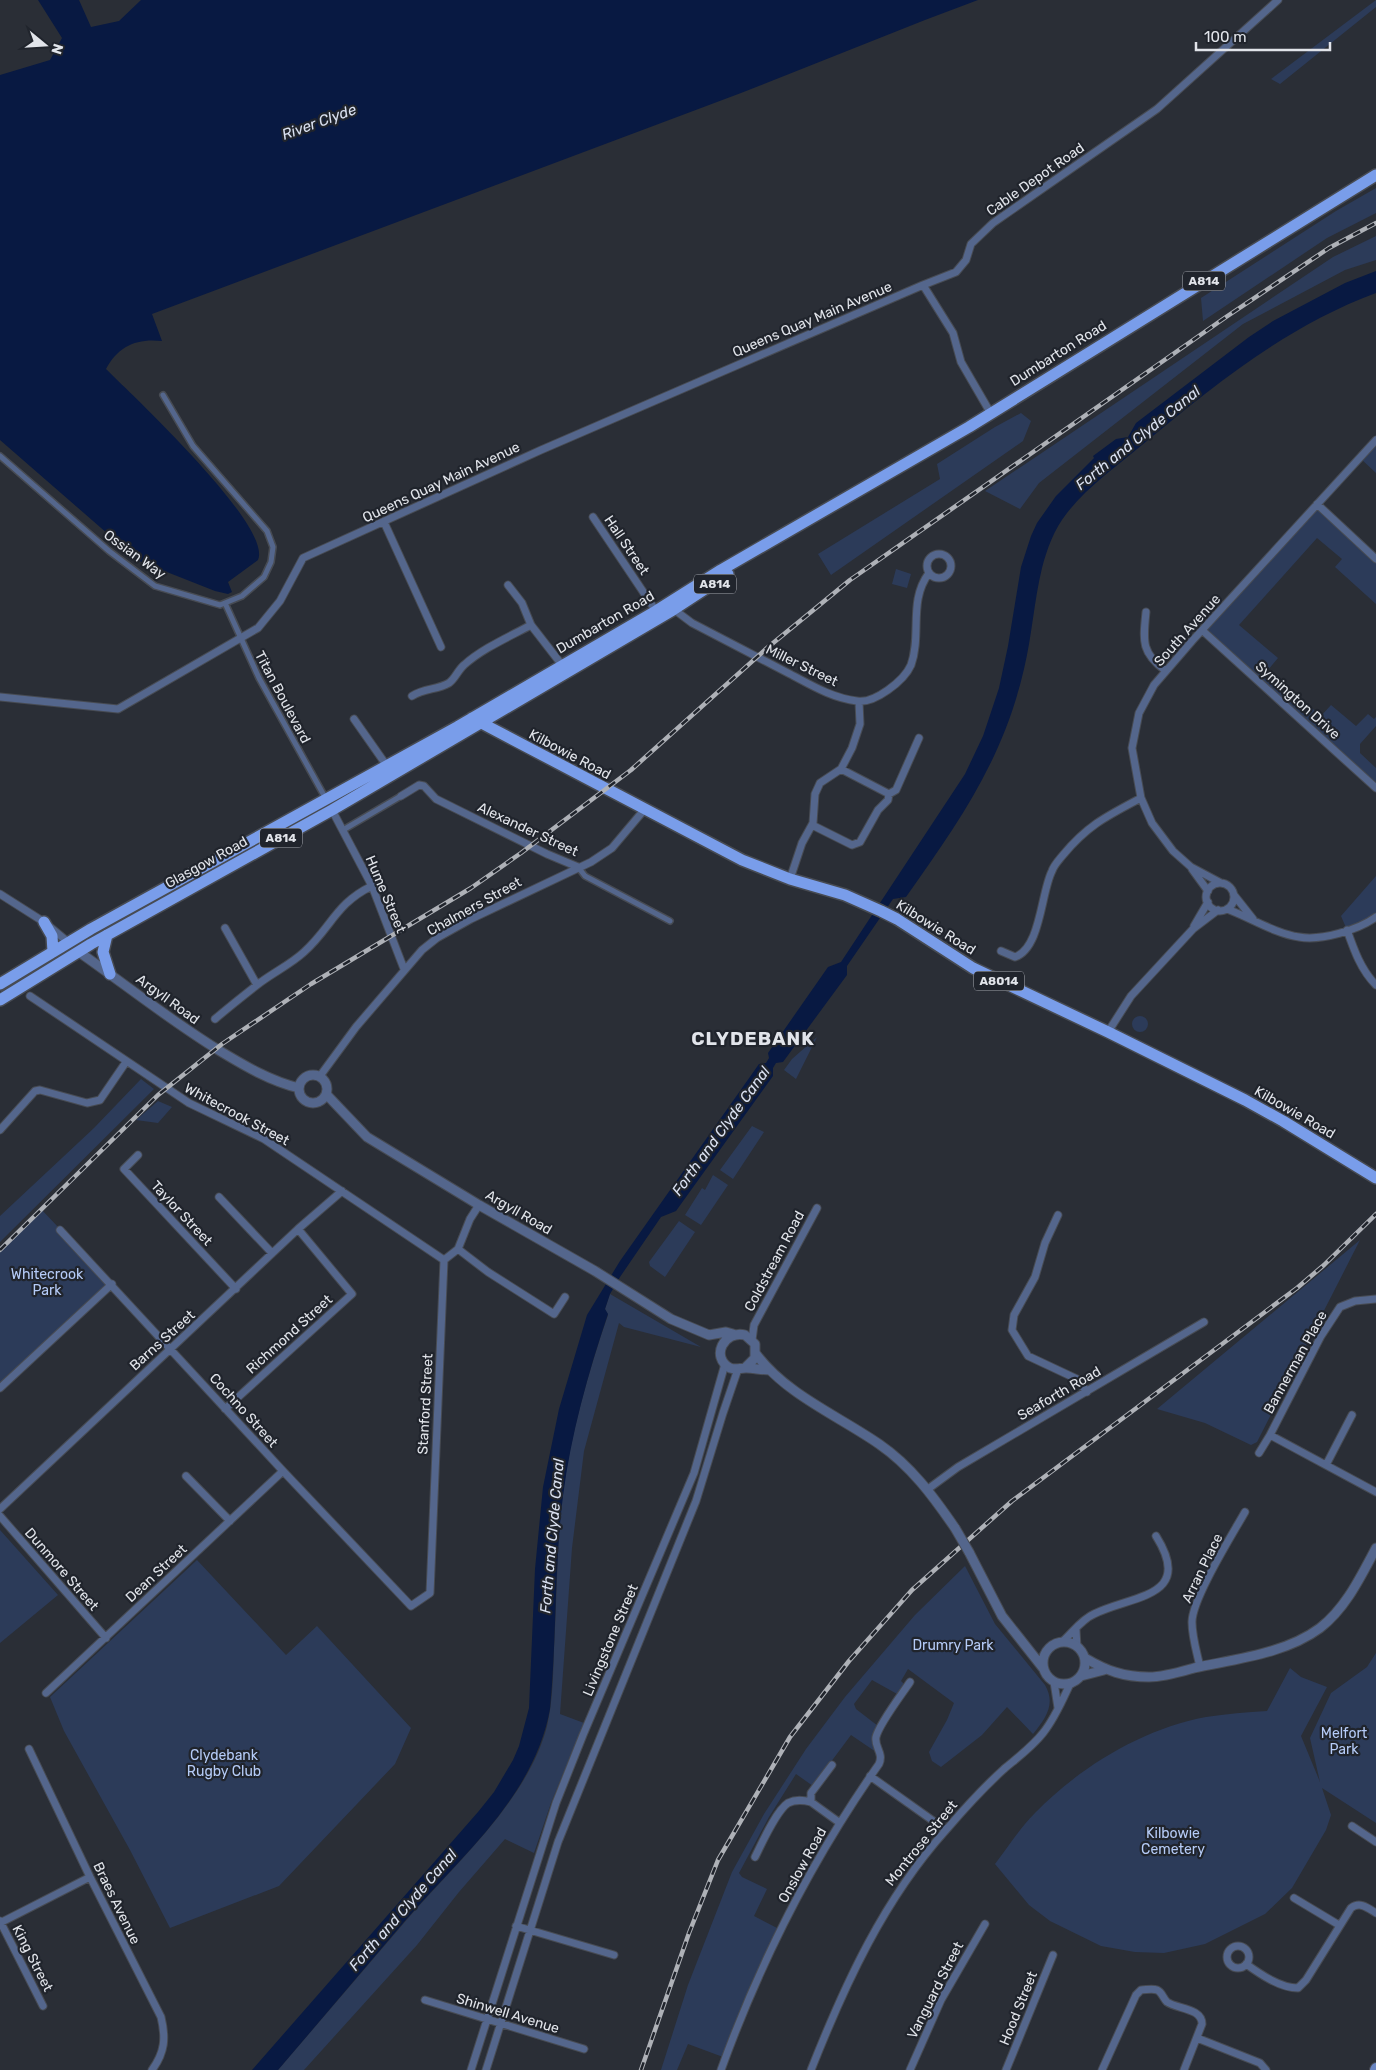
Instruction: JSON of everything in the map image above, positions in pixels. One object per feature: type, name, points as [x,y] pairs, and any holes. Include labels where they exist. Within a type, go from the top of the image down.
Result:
[{"type":"main road","name":"Dumbarton Road","points":[[477,720],[671,606],[754,553],[962,431],[1376,175]]},
{"type":"main road","name":"Dumbarton Road","points":[[477,720],[562,665],[656,611],[671,606]]},
{"type":"main road","name":"Glasgow Road","points":[[0,984],[68,942],[329,804],[387,766],[477,720]]},
{"type":"main road","name":"Glasgow Road","points":[[0,1000],[107,934],[477,720]]},
{"type":"main road","name":"Kilbowie Road","points":[[477,720],[644,810],[742,860],[790,879],[845,895],[897,919],[972,968],[1108,1032],[1263,1110],[1376,1178]]},
{"type":"main road","points":[[44,922],[52,936],[53,952]]},
{"type":"main road","points":[[107,934],[103,952],[110,974]]},
{"type":"main road","points":[[68,942],[79,952]]},
{"type":"street","name":"Cable Depot Road","points":[[923,286],[956,272],[966,260],[971,244],[993,222],[1157,109],[1278,0]]},
{"type":"street","points":[[923,286],[954,333],[961,362],[990,412]]},
{"type":"street","name":"Queens Quay Main Avenue","points":[[0,697],[118,709],[258,628],[280,601],[303,558],[550,446],[923,286]]},
{"type":"street","points":[[163,395],[193,446],[267,531],[273,548],[271,562],[264,577],[242,596],[225,603]]},
{"type":"street","name":"South Avenue","points":[[1208,891],[1191,867],[1173,851],[1152,823],[1141,798],[1132,748],[1140,713],[1154,685],[1166,671],[1376,440]]},
{"type":"street","name":"Ossian Way","points":[[0,456],[110,551],[155,586],[220,605],[225,603]]},
{"type":"street","points":[[1317,504],[1376,559]]},
{"type":"street","name":"Hall Street","points":[[593,518],[656,611]]},
{"type":"street","points":[[384,522],[441,647]]},
{"type":"street","points":[[790,879],[802,843],[812,825],[816,810],[815,794],[820,783],[841,769],[852,748],[860,724],[859,702],[876,697],[901,681],[910,666],[917,640],[917,599],[923,582],[929,574]]},
{"type":"street","points":[[508,584],[522,603],[531,625],[562,665]]},
{"type":"street","name":"Titan Boulevard","points":[[225,603],[259,678],[329,804]]},
{"type":"street","name":"Miller Street","points":[[671,606],[692,623],[831,695],[859,702]]},
{"type":"street","points":[[1146,612],[1144,642],[1147,652],[1151,660],[1166,671]]},
{"type":"street","points":[[412,696],[423,690],[439,687],[451,682],[463,665],[483,651],[531,625]]},
{"type":"street","name":"Symington Drive","points":[[1203,631],[1376,788]]},
{"type":"street","points":[[354,719],[387,766]]},
{"type":"street","points":[[889,794],[896,790],[919,738]]},
{"type":"street","points":[[841,769],[889,794]]},
{"type":"street","name":"Alexander Street","points":[[401,796],[419,785],[424,786],[436,799],[547,854],[578,867],[585,876],[670,921]]},
{"type":"street","points":[[812,825],[854,844],[860,842],[878,810],[888,800],[889,794]]},
{"type":"street","points":[[344,830],[401,796]]},
{"type":"street","points":[[1001,951],[1014,957],[1019,956],[1027,946],[1035,931],[1052,869],[1084,832],[1093,824],[1141,798]]},
{"type":"street","name":"Hume Street","points":[[329,804],[372,886],[404,969]]},
{"type":"street","name":"Chalmers Street","points":[[320,1076],[352,1032],[404,969],[436,938],[506,901],[591,862],[612,848],[644,810]]},
{"type":"street","name":"South Avenue","points":[[1191,867],[1221,883]]},
{"type":"street","points":[[1193,929],[1208,902],[1208,891],[1213,885],[1221,883],[1229,887],[1253,919]]},
{"type":"street","points":[[215,1018],[257,985],[302,954],[349,899],[372,886]]},
{"type":"street","points":[[0,894],[44,922],[68,942]]},
{"type":"street","points":[[1227,909],[1232,903],[1234,895]]},
{"type":"street","points":[[1208,902],[1214,909],[1218,910]]},
{"type":"street","points":[[1108,1032],[1131,996],[1193,929],[1218,910],[1227,909],[1270,928],[1299,938],[1335,935],[1376,917]]},
{"type":"street","points":[[225,928],[257,985]]},
{"type":"street","points":[[1347,930],[1354,950],[1369,977],[1376,985]]},
{"type":"street","name":"Argyll Road","points":[[79,952],[171,1020],[212,1046],[259,1074],[299,1088]]},
{"type":"street","name":"Whitecrook Street","points":[[19,989],[189,1103],[264,1139],[444,1260]]},
{"type":"street","points":[[0,1130],[35,1091],[40,1090],[87,1103],[100,1100],[126,1062]]},
{"type":"street","points":[[309,1075],[320,1076],[327,1084],[327,1095],[318,1103],[307,1102],[300,1094],[299,1088],[300,1082],[309,1075]]},
{"type":"street","name":"Argyll Road","points":[[327,1095],[367,1137],[479,1205],[595,1271],[671,1319],[708,1335],[721,1348]]},
{"type":"street","name":"Taylor Street","points":[[138,1155],[124,1169],[236,1289]]},
{"type":"street","name":"Barns Street","points":[[0,1509],[236,1289],[272,1253],[342,1190]]},
{"type":"street","points":[[219,1196],[272,1253]]},
{"type":"street","points":[[444,1260],[458,1249],[470,1219],[479,1205]]},
{"type":"street","name":"Coldstream Road","points":[[752,1340],[754,1325],[817,1208]]},
{"type":"street","points":[[1058,1215],[1045,1244],[1034,1277],[1014,1315],[1012,1330],[1028,1356],[1077,1379],[1087,1392]]},
{"type":"street","name":"Richmond Street","points":[[225,1410],[352,1294],[298,1229]]},
{"type":"street","name":"Cochno Street","points":[[60,1230],[112,1284],[225,1410],[411,1606]]},
{"type":"street","points":[[458,1249],[488,1272],[554,1314],[565,1297]]},
{"type":"street","name":"Stanford Street","points":[[411,1606],[430,1593],[444,1260]]},
{"type":"street","points":[[0,1388],[112,1284]]},
{"type":"street","name":"Bannerman Place","points":[[1259,1453],[1321,1336],[1340,1307],[1355,1302],[1376,1299]]},
{"type":"street","name":"Seaforth Road","points":[[928,1489],[958,1467],[1204,1322]]},
{"type":"street","name":"Coldstream Road","points":[[737,1334],[754,1325]]},
{"type":"street","name":"Argyll Road","points":[[708,1335],[726,1332],[737,1334]]},
{"type":"street","points":[[769,1370],[742,1369],[726,1364],[722,1359],[721,1348],[727,1337],[737,1334],[752,1340],[756,1354],[769,1370],[804,1397],[880,1444],[907,1467],[928,1489],[969,1552],[1002,1616],[1054,1682],[1070,1684],[1081,1676],[1104,1670],[1150,1677],[1275,1649],[1300,1640],[1319,1628],[1334,1615],[1348,1597],[1376,1548]]},
{"type":"street","points":[[742,1369],[752,1362],[756,1354]]},
{"type":"street","name":"Livingstone Street","points":[[471,2070],[561,1789],[694,1473],[726,1364]]},
{"type":"street","name":"Livingstone Street","points":[[486,2070],[558,1842],[696,1500],[723,1413],[742,1369]]},
{"type":"street","points":[[1326,1465],[1352,1415]]},
{"type":"street","name":"Bannerman Place","points":[[1270,1435],[1376,1492]]},
{"type":"street","name":"Dean Street","points":[[46,1693],[283,1471]]},
{"type":"street","points":[[186,1476],[230,1521]]},
{"type":"street","name":"Arran Place","points":[[1200,1667],[1193,1637],[1192,1620],[1197,1602],[1245,1512]]},
{"type":"street","name":"Dunmore Street","points":[[0,1516],[106,1638]]},
{"type":"street","points":[[1044,1668],[1045,1654],[1050,1648],[1062,1642],[1092,1614],[1140,1598],[1156,1590],[1163,1583],[1169,1573],[1169,1565],[1165,1551],[1156,1536]]},
{"type":"street","points":[[1076,1630],[1078,1647],[1085,1658],[1104,1670]]},
{"type":"street","points":[[1062,1642],[1078,1647]]},
{"type":"street","points":[[1028,1647],[1050,1648]]},
{"type":"street","points":[[1081,1676],[1085,1665],[1085,1658]]},
{"type":"street","name":"Onslow Road","points":[[721,2070],[754,1985],[799,1894],[840,1823],[881,1760],[876,1738],[910,1682]]},
{"type":"street","points":[[1054,1682],[1058,1709]]},
{"type":"street","name":"Montrose Street","points":[[811,2070],[853,1974],[874,1933],[907,1878],[946,1830],[997,1776],[1042,1734],[1058,1709],[1070,1684]]},
{"type":"street","name":"Braes Avenue","points":[[29,1749],[161,2017],[165,2035],[162,2051],[152,2070]]},
{"type":"street","points":[[811,1802],[811,1793],[832,1765]]},
{"type":"street","points":[[870,1776],[946,1830]]},
{"type":"street","points":[[755,1857],[776,1818],[788,1803],[803,1800],[811,1802],[840,1823]]},
{"type":"street","points":[[1352,1826],[1376,1842]]},
{"type":"street","points":[[0,1922],[90,1876]]},
{"type":"street","points":[[1294,1898],[1339,1925]]},
{"type":"street","points":[[1246,1964],[1263,1976],[1289,1987],[1298,1988],[1306,1980],[1339,1925],[1354,1905],[1361,1904],[1376,1913]]},
{"type":"street","name":"King Street","points":[[0,1922],[43,2006]]},
{"type":"street","name":"Vanguard Street","points":[[910,2070],[941,2000],[985,1924]]},
{"type":"street","points":[[516,1926],[614,1955]]},
{"type":"street","name":"Hood Street","points":[[1006,2070],[1053,1955]]},
{"type":"street","points":[[1102,2070],[1136,1995],[1141,1990],[1157,1990],[1168,2002],[1198,2014],[1202,2021],[1184,2070]]},
{"type":"street","name":"Shinwell Avenue","points":[[425,2000],[584,2049]]},
{"type":"street","points":[[1196,2038],[1260,2063],[1266,2070]]},
{"type":"green space","points":[[1376,0],[1376,7],[1280,84],[1271,79]]},
{"type":"green space","points":[[1376,188],[1376,213],[1327,238],[1203,321],[1201,298],[1336,211]]},
{"type":"green space","points":[[1376,236],[1376,260],[1345,270],[1243,324],[1039,483],[1020,509],[985,491],[1333,257]]},
{"type":"green space","points":[[1021,413],[1031,421],[1023,441],[831,575],[818,554],[940,479],[937,464],[995,427]]},
{"type":"green space","points":[[1376,440],[1376,473],[1360,458]]},
{"type":"green space","points":[[1317,504],[1376,559],[1376,604],[1335,567],[1342,559],[1317,538],[1239,625],[1278,658],[1268,670],[1321,716],[1331,705],[1356,726],[1368,714],[1374,719],[1376,717],[1376,726],[1360,744],[1360,753],[1376,768],[1376,788],[1203,631]]},
{"type":"green space","points":[[896,569],[911,574],[907,588],[892,584]]},
{"type":"green space","points":[[1376,876],[1376,917],[1347,930],[1341,916]]},
{"type":"green space","points":[[1137,1016],[1143,1016],[1148,1021],[1146,1030],[1137,1032],[1132,1027],[1132,1021]]},
{"type":"green space","points":[[817,1037],[796,1079],[784,1070],[792,1059]]},
{"type":"green space","points":[[141,1079],[154,1089],[0,1242],[0,1216],[94,1128]]},
{"type":"green space","points":[[158,1101],[172,1107],[158,1123],[136,1120]]},
{"type":"green space","points":[[752,1126],[764,1132],[733,1179],[720,1170]]},
{"type":"green space","points":[[713,1175],[728,1185],[701,1225],[685,1215],[702,1188],[705,1190]]},
{"type":"green space","name":"Whitecrook Park","points":[[41,1209],[112,1284],[0,1388],[0,1250]]},
{"type":"green space","points":[[679,1221],[695,1232],[665,1277],[650,1266],[649,1262]]},
{"type":"green space","points":[[1360,1240],[1257,1442],[1251,1445],[1205,1423],[1157,1409]]},
{"type":"green space","points":[[610,1294],[701,1347],[624,1327],[619,1323],[584,1451],[572,1548],[560,1714],[584,1723],[551,1803],[534,1853],[505,1839],[459,1892],[417,1945],[304,2070],[278,2070],[423,1901],[487,1831],[524,1780],[537,1754],[547,1726],[552,1697],[559,1533],[565,1477],[583,1395],[608,1315],[605,1309]]},
{"type":"green space","points":[[0,1530],[58,1595],[0,1643]]},
{"type":"green space","name":"Clydebank Rugby Club","points":[[197,1560],[286,1655],[317,1626],[411,1728],[395,1764],[279,1886],[170,1928],[130,1850],[64,1731],[50,1697]]},
{"type":"green space","name":"Drumry Park","points":[[965,1566],[995,1624],[1045,1685],[1050,1698],[1048,1711],[1042,1722],[1033,1734],[1007,1707],[982,1735],[941,1767],[932,1761],[929,1752],[954,1703],[908,1669],[901,1681],[905,1685],[899,1695],[872,1680],[854,1704],[856,1709],[878,1726],[876,1752],[851,1735],[813,1786],[796,1774],[769,1817],[739,1873],[742,1877],[767,1889],[754,1916],[777,1928],[743,2005],[723,2057],[688,2044],[677,2070],[661,2070],[688,1985],[732,1872],[764,1814],[806,1749],[845,1697],[915,1615]]},
{"type":"green space","name":"Kilbowie Cemetery","points":[[1376,1653],[1376,1823],[1322,1788],[1331,1815],[1326,1830],[1292,1888],[1265,1914],[1205,1944],[1164,1953],[1135,1952],[1101,1946],[1050,1921],[1029,1905],[995,1864],[1035,1813],[1072,1780],[1113,1752],[1159,1731],[1182,1723],[1206,1717],[1267,1711],[1290,1668],[1301,1677],[1327,1687],[1301,1736],[1320,1782],[1310,1738],[1331,1693],[1367,1667]]},
{"type":"water","name":"River Clyde","points":[[38,0],[79,0],[91,27],[119,21],[141,0],[978,0],[741,93],[152,314],[162,341],[144,341],[129,345],[116,354],[106,369],[197,462],[223,491],[244,519],[257,543],[258,560],[228,582],[232,592],[228,594],[215,591],[139,561],[0,440],[0,75],[50,60],[62,38]]},
{"type":"water","name":"Forth and Clyde Canal","points":[[1376,271],[1376,293],[1312,322],[1224,379],[1093,486],[1075,503],[1058,526],[1042,568],[1027,657],[1015,702],[1004,732],[977,789],[944,843],[906,897],[893,899],[847,966],[847,975],[783,1062],[776,1063],[773,1068],[773,1076],[676,1211],[661,1217],[610,1294],[605,1309],[608,1314],[581,1404],[566,1473],[558,1549],[550,1709],[541,1741],[528,1770],[512,1798],[492,1824],[404,1922],[278,2070],[252,2070],[478,1812],[494,1792],[513,1760],[519,1746],[529,1708],[535,1569],[543,1487],[559,1409],[587,1315],[620,1261],[759,1064],[766,1063],[769,1058],[768,1053],[828,967],[841,962],[965,774],[983,736],[999,688],[1021,567],[1037,523],[1056,496],[1094,458],[1093,456],[1116,439],[1128,437],[1136,423],[1249,337],[1273,321],[1345,283]]},
{"type":"railway","points":[[0,1250],[158,1095],[222,1044],[311,984],[471,888],[521,853],[631,770],[767,648],[850,580],[1226,317],[1329,248],[1376,223]]},
{"type":"railway","points":[[641,2070],[689,1933],[718,1860],[790,1737],[849,1661],[912,1590],[1012,1501],[1297,1288],[1324,1265],[1376,1214]]},
{"type":"district","name":"CLYDEBANK","points":[[753,1038]]},
{"type":"park label","name":"Melfort Park","points":[[1344,1742]]}]
